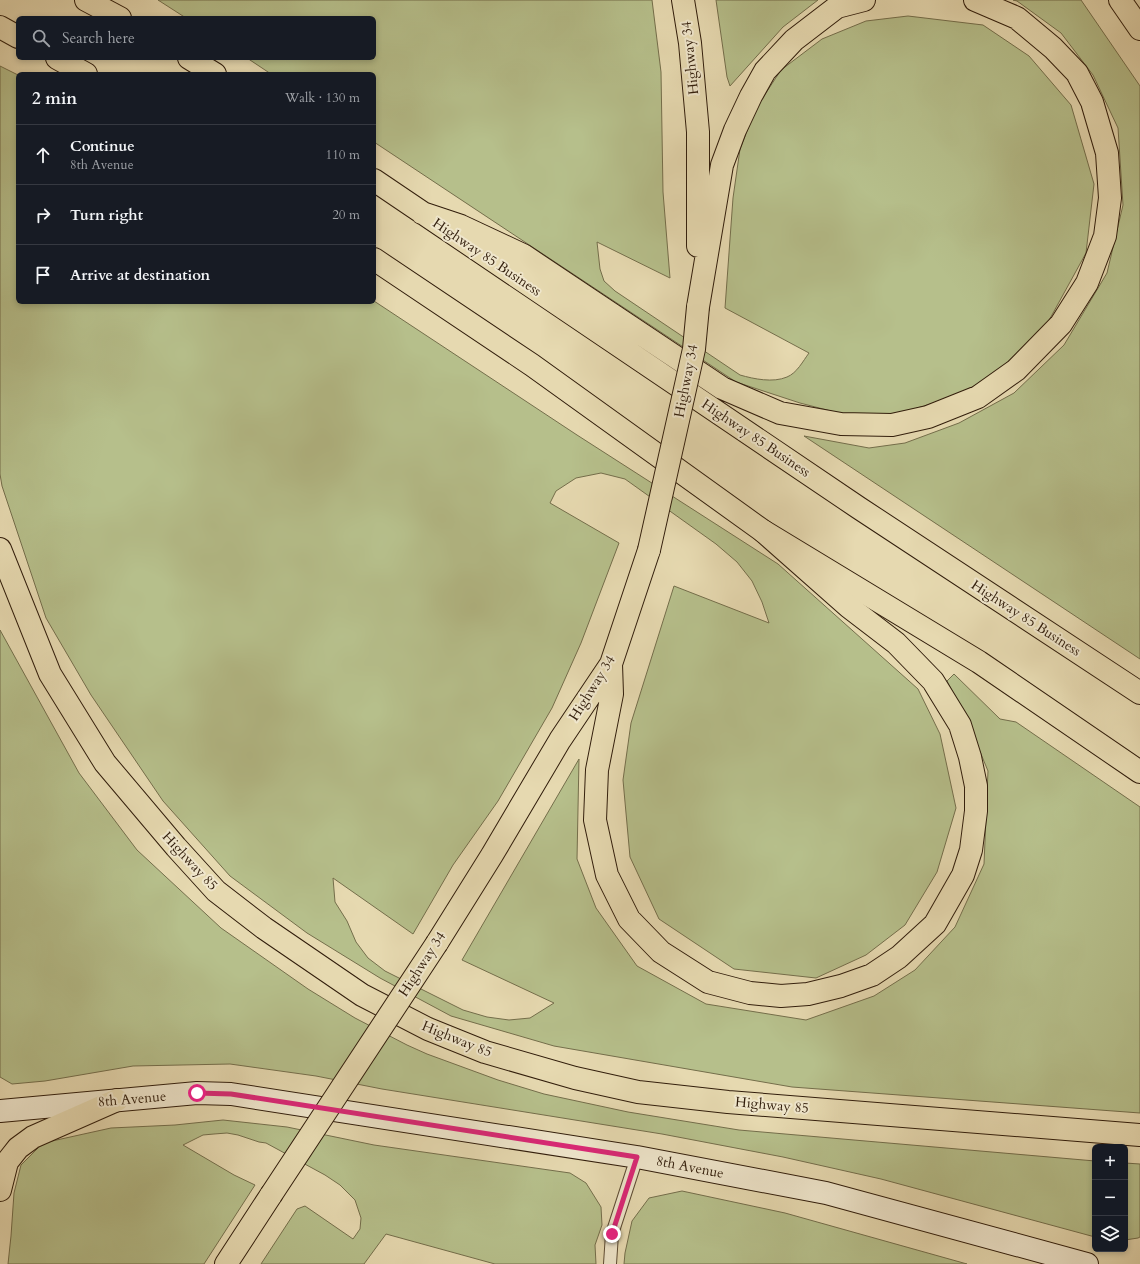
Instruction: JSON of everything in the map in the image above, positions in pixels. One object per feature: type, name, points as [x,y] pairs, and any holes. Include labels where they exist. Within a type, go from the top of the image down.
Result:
[{"type":"main road","points":[[86,0],[116,16]]},
{"type":"main road","name":"Highway 34","points":[[226,1264],[437,943],[492,855],[560,740],[610,664],[649,550],[694,348],[698,307],[698,132],[690,42],[683,0]]},
{"type":"main road","points":[[698,307],[722,166],[735,130],[751,96],[765,71],[794,40],[837,7],[864,0]]},
{"type":"main road","points":[[422,213],[461,226],[523,255],[722,388],[780,413],[841,424],[892,425],[928,417],[978,397],[1016,370],[1061,324],[1087,283],[1105,236],[1110,198],[1107,153],[1092,102],[1077,73],[1054,48],[1017,18],[975,0]]},
{"type":"main road","points":[[1120,0],[1140,29]]},
{"type":"main road","points":[[0,27],[16,35]]},
{"type":"main road","points":[[61,60],[82,72]]},
{"type":"main road","points":[[192,60],[212,72]]},
{"type":"main road","name":"Highway 85 Business","points":[[376,181],[859,508],[1140,693]]},
{"type":"main road","points":[[376,261],[532,365],[764,531],[978,662],[1140,772]]},
{"type":"main road","points":[[610,664],[612,694],[597,770],[595,820],[607,875],[629,919],[661,952],[708,982],[750,993],[781,996],[808,994],[841,986],[872,975],[899,957],[935,924],[963,875],[971,850],[976,811],[976,786],[970,756],[960,725],[933,681],[896,643],[849,607],[764,531]]},
{"type":"main road","name":"Highway 85","points":[[0,549],[50,674],[105,763],[176,847],[216,891],[264,928],[362,995],[428,1029],[484,1052],[575,1078],[638,1092],[736,1103],[1140,1135]]},
{"type":"main road","name":"8th Avenue","points":[[0,1111],[197,1093],[231,1094],[637,1157],[826,1193],[1087,1264]]},
{"type":"main road","points":[[0,1190],[7,1162],[18,1148],[33,1137],[117,1100]]},
{"type":"lane","points":[[610,1264],[612,1234],[637,1157]]},
{"type":"green space","points":[[158,0],[652,0],[661,72],[663,192],[670,278],[597,242],[600,269],[604,281],[615,291],[740,375],[751,378],[776,380],[787,377],[794,373],[809,353],[725,308],[733,198],[740,149],[756,108],[781,70],[822,39],[866,21],[908,16],[983,25],[1029,56],[1071,105],[1094,184],[1086,253],[1047,324],[992,377],[950,398],[901,413],[850,416],[800,403],[736,382],[376,143],[376,72],[268,72],[250,60],[376,60],[376,16],[183,16]]},
{"type":"green space","points":[[716,0],[818,0],[783,27],[730,86],[727,77]]},
{"type":"green space","points":[[1013,0],[1081,0],[1140,86],[1140,659],[804,436],[869,448],[905,443],[959,423],[1014,393],[1064,345],[1107,273],[1123,205],[1118,128],[1093,75],[1061,33],[1017,1]]},
{"type":"green space","points":[[0,66],[16,74],[16,304],[376,304],[376,302],[577,435],[778,564],[918,689],[940,734],[956,808],[937,872],[905,925],[866,955],[816,978],[734,969],[659,919],[630,857],[623,780],[631,723],[674,586],[769,623],[762,602],[752,581],[737,562],[716,544],[625,479],[601,473],[576,478],[556,491],[550,503],[619,543],[581,643],[552,708],[498,801],[453,865],[413,934],[333,878],[335,902],[347,921],[356,942],[368,958],[385,971],[463,1010],[487,1017],[509,1020],[530,1018],[554,1003],[462,960],[579,759],[577,859],[596,908],[637,966],[706,1004],[806,1020],[874,996],[915,970],[955,927],[984,864],[988,771],[967,720],[947,681],[954,674],[1000,719],[1016,722],[1140,807],[1140,1113],[792,1087],[554,1046],[451,1016],[380,978],[307,933],[230,876],[163,801],[91,695],[46,618],[2,486],[0,474]]},
{"type":"green space","points":[[0,630],[79,773],[137,850],[221,928],[308,989],[355,1018],[427,1054],[498,1080],[544,1094],[628,1112],[739,1130],[1092,1161],[1092,1236],[881,1179],[783,1157],[662,1134],[382,1089],[316,1076],[230,1064],[133,1066],[45,1081],[12,1084],[0,1077]]},
{"type":"green space","points":[[223,1120],[287,1127],[374,1145],[570,1173],[586,1183],[601,1207],[602,1225],[595,1245],[596,1264],[495,1264],[386,1234],[364,1264],[261,1264],[297,1209],[305,1206],[353,1239],[360,1229],[361,1218],[355,1200],[340,1185],[325,1175],[266,1143],[227,1133],[203,1135],[183,1145],[234,1175],[255,1185],[204,1264],[8,1264],[14,1193],[21,1165],[43,1143],[111,1128],[175,1125]]},
{"type":"green space","points":[[1128,1163],[1140,1164],[1140,1237],[1128,1240]]},
{"type":"green space","points":[[682,1191],[785,1213],[967,1264],[624,1264],[632,1221],[649,1198]]},
{"type":"route","points":[[197,1093],[231,1094],[637,1157],[612,1234]]}]
